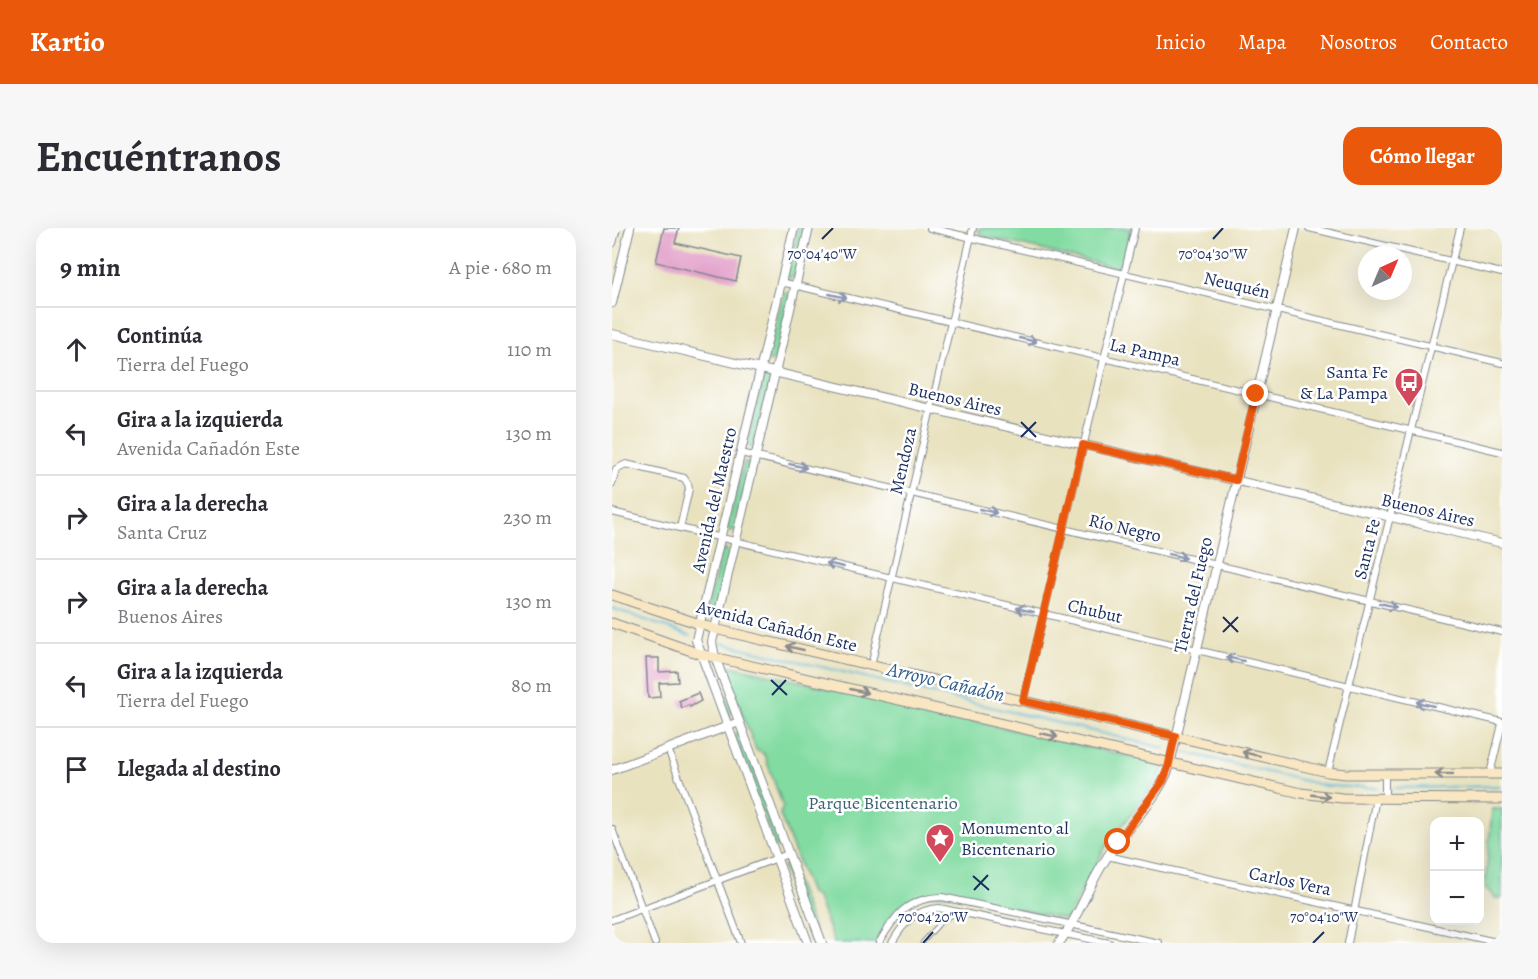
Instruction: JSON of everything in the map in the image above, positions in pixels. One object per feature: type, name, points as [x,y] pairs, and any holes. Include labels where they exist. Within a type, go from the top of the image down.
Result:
[{"type":"main road","name":"Avenida Cañadón Este","points":[[612,595],[700,626],[1328,772],[1502,774]]},
{"type":"main road","points":[[612,622],[700,654],[1314,795],[1381,799],[1502,799]]},
{"type":"street","points":[[615,228],[612,242],[626,246]]},
{"type":"street","points":[[612,303],[630,228]]},
{"type":"street","name":"Avenida del Maestro","points":[[794,228],[696,640],[808,943]]},
{"type":"street","name":"Avenida del Maestro","points":[[809,228],[712,642],[715,657],[822,943]]},
{"type":"street","name":"Neuquén","points":[[930,228],[1502,363]]},
{"type":"street","name":"Mendoza","points":[[871,666],[973,228]]},
{"type":"street","points":[[1023,701],[1135,228]]},
{"type":"street","name":"Tierra del Fuego","points":[[1059,943],[1072,924],[1107,856],[1159,786],[1170,762],[1296,228]]},
{"type":"street","points":[[1309,228],[1502,273]]},
{"type":"street","name":"Santa Fe","points":[[1328,772],[1460,228]]},
{"type":"street","name":"La Pampa","points":[[781,282],[1502,452]]},
{"type":"street","name":"Buenos Aires","points":[[612,334],[1502,543]]},
{"type":"street","name":"Río Negro","points":[[741,453],[1502,632]]},
{"type":"street","points":[[612,484],[616,469],[626,464],[684,478],[689,489],[680,528]]},
{"type":"street","name":"Chubut","points":[[612,512],[1502,723]]},
{"type":"street","points":[[612,770],[739,722]]},
{"type":"street","points":[[1490,774],[1502,723]]},
{"type":"street","points":[[668,749],[741,943]]},
{"type":"street","points":[[1348,943],[1385,774]]},
{"type":"street","points":[[612,829],[655,943]]},
{"type":"street","points":[[612,920],[788,854]]},
{"type":"street","name":"Carlos Vera","points":[[1107,856],[1501,943]]},
{"type":"street","points":[[879,943],[892,920],[905,908],[914,902],[932,897],[951,898],[1159,943]]},
{"type":"street","points":[[892,943],[902,926],[915,915],[922,911],[939,908],[1109,943]]},
{"type":"lane","points":[[922,943],[945,919],[960,912]]},
{"type":"green space","points":[[798,228],[806,228],[794,276],[790,278],[787,274]]},
{"type":"green space","points":[[978,228],[1131,228],[1122,262],[1117,268],[983,236],[979,233]]},
{"type":"green space","points":[[784,292],[790,296],[774,360],[769,362],[767,358]]},
{"type":"green space","points":[[764,377],[769,378],[770,381],[754,445],[750,448],[747,444]]},
{"type":"green space","points":[[744,462],[749,463],[749,467],[734,530],[730,532],[727,528]]},
{"type":"green space","points":[[726,549],[729,554],[714,617],[710,620],[706,615],[721,552]]},
{"type":"green space","points":[[707,661],[714,663],[732,712],[730,717]]},
{"type":"green space","name":"Parque Bicentenario","points":[[727,665],[1159,763],[1162,766],[1162,772],[1105,848],[1068,918],[956,895],[927,895],[909,901],[901,907],[887,923],[875,943],[834,943],[817,898],[810,893],[780,814],[783,806],[764,754],[756,750],[725,669]]},
{"type":"green space","points":[[737,732],[740,733],[782,845],[779,848],[775,846],[734,736]]},
{"type":"green space","points":[[1492,809],[1502,809],[1502,898],[1495,898],[1485,887]]},
{"type":"green space","points":[[789,864],[819,943],[811,943],[783,867]]},
{"type":"building","points":[[664,228],[679,228],[675,243],[741,258],[736,281],[656,262]]},
{"type":"building","points":[[646,658],[659,658],[659,672],[677,671],[678,682],[659,683],[660,697],[648,698]]},
{"type":"building","points":[[698,693],[701,701],[690,707],[689,705],[682,708],[679,701]]},
{"type":"waterway","name":"Arroyo Cañadón","points":[[612,608],[690,636]]},
{"type":"waterway","name":"Arroyo Cañadón","points":[[721,643],[1164,748]]},
{"type":"waterway","points":[[1184,752],[1326,786],[1378,788]]},
{"type":"waterway","points":[[1392,788],[1502,786]]},
{"type":"place","name":"Santa Fe & La Pampa","points":[[1409,408]]},
{"type":"place","name":"Monumento al Bicentenario","points":[[940,864]]},
{"type":"route","points":[[1118,842],[1163,781],[1175,736],[1023,701],[1083,445],[1236,480],[1256,394]]}]
